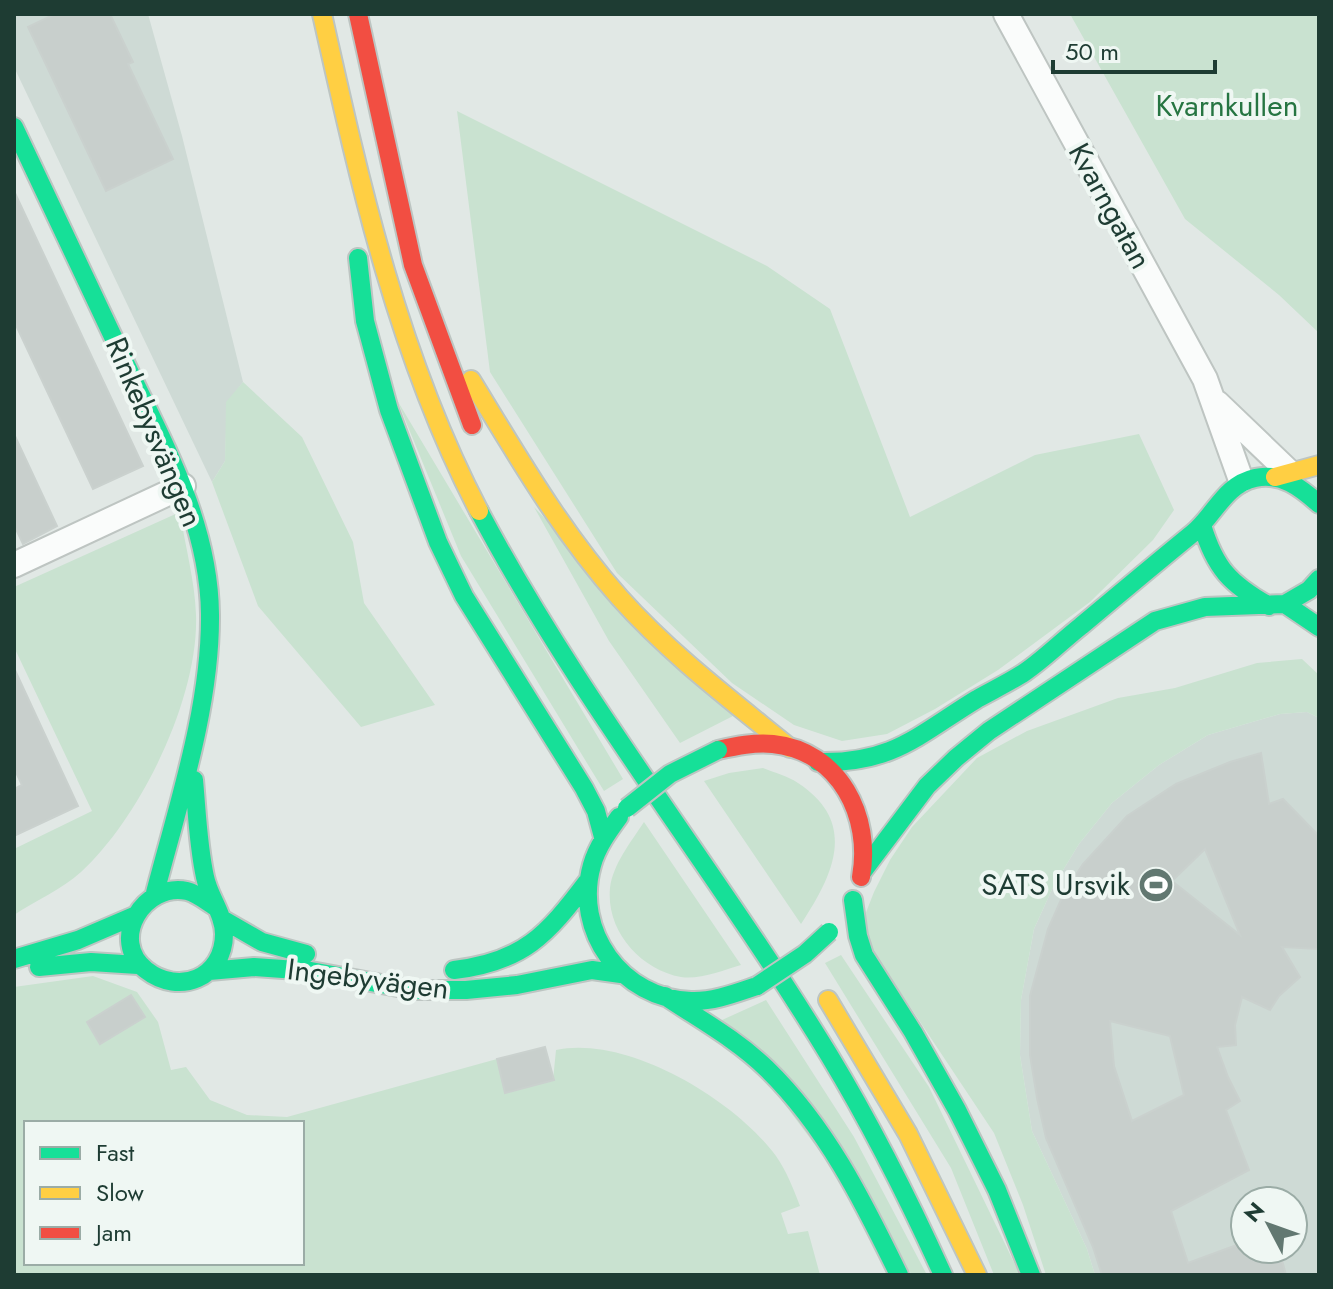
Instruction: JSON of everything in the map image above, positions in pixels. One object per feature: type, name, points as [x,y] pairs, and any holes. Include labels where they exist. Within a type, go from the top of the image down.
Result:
[{"type":"main road","points":[[322,14],[361,188],[398,319],[467,489],[583,688],[811,1027],[888,1162],[943,1275]]},
{"type":"main road","points":[[358,14],[400,214],[427,306],[458,393],[482,447]]},
{"type":"main road","name":"Rinkebysvängen","points":[[14,127],[183,486],[205,557],[210,614],[206,668],[191,756],[155,893],[143,902],[134,916],[78,940],[14,959]]},
{"type":"main road","points":[[361,188],[358,257],[365,321],[389,410],[410,472],[464,596],[584,788],[596,811],[603,837]]},
{"type":"main road","points":[[427,306],[528,476],[601,577],[654,633],[790,748],[818,762],[836,776],[857,809],[863,826],[863,871],[853,900],[829,932],[805,954],[757,986],[715,999],[690,1001],[644,988],[621,974],[595,937],[587,901],[592,860],[603,837],[627,808],[664,775],[688,761],[718,750],[763,743],[790,748]]},
{"type":"main road","points":[[818,762],[848,763],[891,752],[923,736],[1025,672],[1202,525],[1218,500],[1241,480],[1283,475],[1319,465]]},
{"type":"main road","points":[[1283,475],[1319,504]]},
{"type":"main road","points":[[1202,525],[1209,549],[1225,578],[1319,627]]},
{"type":"main road","points":[[863,871],[927,786],[956,758],[989,731],[1155,621],[1205,607],[1277,605],[1309,590],[1319,579]]},
{"type":"main road","name":"Rinkebysvängen","points":[[191,756],[205,879],[218,912],[224,946],[209,971]]},
{"type":"main road","points":[[668,761],[685,787]]},
{"type":"main road","name":"Ingebyvägen","points":[[429,970],[460,970],[504,962],[532,946],[557,923],[587,882]]},
{"type":"main road","points":[[155,893],[179,888],[202,895],[218,912]]},
{"type":"main road","points":[[853,900],[864,955],[933,1064],[977,1143],[1008,1210],[1031,1275]]},
{"type":"main road","name":"Ingebyvägen","points":[[218,912],[239,933],[271,948],[399,969]]},
{"type":"main road","points":[[134,916],[129,930],[130,947],[138,965],[150,976],[174,984],[198,980],[209,971]]},
{"type":"main road","points":[[790,943],[884,1089],[936,1184],[977,1275]]},
{"type":"main road","points":[[14,971],[91,962],[138,965]]},
{"type":"main road","name":"Ingebyvägen","points":[[209,971],[254,967],[311,971],[414,990],[466,990],[517,985],[592,970],[621,974]]},
{"type":"main road","points":[[665,996],[763,1065],[798,1101],[839,1157],[899,1275]]},
{"type":"street","name":"Kvarngatan","points":[[1006,14],[1205,379],[1241,480]]},
{"type":"street","points":[[1212,399],[1283,475]]},
{"type":"street","points":[[14,565],[183,486]]},
{"type":"shaded area","points":[[14,14],[148,14],[182,136],[243,382],[227,403],[225,461],[212,482],[14,67]]},
{"type":"shaded area","points":[[1307,712],[1319,718],[1319,1275],[1095,1275],[1087,1249],[1032,1131],[1020,1055],[1021,1000],[1034,929],[1054,885],[1079,844],[1112,803],[1159,765],[1208,735],[1280,714]]},
{"type":"green space","name":"Kvarnkullen","points":[[1070,14],[1319,14],[1319,333],[1279,295],[1185,219]]},
{"type":"green space","points":[[457,111],[767,266],[830,309],[910,517],[1035,455],[1139,434],[1174,510],[1153,540],[1090,602],[998,670],[935,709],[887,734],[842,741],[794,725],[732,683],[617,573],[490,372]]},
{"type":"green space","points":[[243,382],[302,437],[353,542],[364,603],[435,705],[361,727],[258,606],[212,482],[225,461],[226,402]]},
{"type":"green space","points":[[397,400],[623,779],[604,791],[461,556]]},
{"type":"green space","points":[[534,507],[733,716],[680,743],[609,641]]},
{"type":"green space","points":[[180,512],[196,615],[188,682],[177,718],[145,788],[103,849],[74,878],[14,915],[14,849],[92,811],[14,647],[14,587]]},
{"type":"green space","points":[[1302,659],[1319,675],[1319,718],[1307,712],[1280,714],[1208,735],[1159,765],[1112,803],[1079,844],[1054,885],[1034,929],[1021,1000],[1020,1055],[1032,1131],[1087,1249],[1095,1275],[1046,1275],[1023,1205],[994,1133],[869,945],[865,915],[874,892],[912,827],[977,758],[1027,731],[1118,698],[1175,688],[1257,663]]},
{"type":"green space","points":[[763,768],[786,776],[817,799],[829,815],[834,832],[830,868],[823,887],[801,924],[704,781],[729,773]]},
{"type":"green space","points":[[644,822],[741,965],[703,976],[681,977],[666,973],[639,957],[620,933],[610,904],[610,888],[623,854]]},
{"type":"green space","points":[[841,955],[929,1087],[1020,1275],[994,1275],[951,1168],[825,963]]},
{"type":"green space","points":[[93,976],[137,992],[158,1022],[171,1070],[186,1067],[210,1100],[247,1115],[287,1117],[497,1059],[506,1093],[553,1080],[556,1050],[584,1048],[614,1052],[646,1062],[707,1093],[757,1134],[776,1156],[800,1206],[781,1213],[788,1234],[808,1231],[820,1275],[14,1275],[14,987]]},
{"type":"green space","points":[[766,1000],[854,1137],[927,1275],[912,1275],[722,1020]]},
{"type":"building","points":[[55,14],[110,14],[133,62],[128,64],[173,159],[106,191],[28,27]]},
{"type":"building","points":[[14,191],[143,466],[93,489],[14,321]]},
{"type":"building","points":[[14,434],[57,526],[23,544],[14,525]]},
{"type":"building","points":[[14,668],[78,806],[14,836],[14,789],[22,785],[14,768]]},
{"type":"building","points":[[1261,753],[1269,804],[1283,799],[1319,836],[1319,949],[1282,947],[1300,977],[1279,996],[1270,1010],[1242,997],[1235,1025],[1236,1045],[1217,1047],[1240,1101],[1226,1110],[1249,1170],[1171,1211],[1188,1263],[1229,1248],[1229,1265],[1283,1265],[1286,1275],[1102,1275],[1046,1138],[1037,1098],[1030,1055],[1030,996],[1048,929],[1064,893],[1083,864],[1127,816],[1176,784]],"holes":[[[1205,849],[1240,935],[1172,881]],[[1110,1021],[1170,1036],[1184,1095],[1132,1121],[1114,1066]]]},
{"type":"building","points":[[131,995],[145,1017],[100,1044],[87,1022]]},
{"type":"building","points":[[545,1047],[554,1080],[505,1093],[497,1059]]},
{"type":"traffic: fast","points":[[14,127],[167,450],[192,513],[208,580],[209,649],[205,684],[192,755],[155,893]]},
{"type":"traffic: fast","points":[[358,258],[365,321],[389,410],[438,542],[464,596],[584,788],[596,811],[603,837]]},
{"type":"traffic: fast","points":[[818,762],[866,758],[904,745],[1025,672],[1193,533],[1228,494],[1244,482],[1264,477],[1282,479],[1319,504]]},
{"type":"traffic: fast","points":[[479,511],[561,651],[829,1055],[889,1164],[943,1275]]},
{"type":"traffic: fast","points":[[1202,525],[1212,553],[1226,573],[1244,590],[1269,606]]},
{"type":"traffic: fast","points":[[863,871],[927,786],[956,758],[989,731],[1155,621],[1205,607],[1285,604],[1309,590],[1319,579]]},
{"type":"traffic: fast","points":[[1285,604],[1319,627]]},
{"type":"traffic: fast","points":[[627,808],[670,774],[718,750]]},
{"type":"traffic: fast","points":[[194,780],[199,841],[207,884],[223,927],[222,949],[208,972],[185,982],[159,978],[135,958],[130,944],[131,929],[145,904],[157,895],[187,891],[214,906]]},
{"type":"traffic: fast","points":[[619,817],[597,852],[588,890],[590,914],[597,937],[608,957],[624,974],[644,988],[666,997],[708,1000],[757,986]]},
{"type":"traffic: fast","points":[[454,970],[478,966],[516,953],[546,931],[587,882]]},
{"type":"traffic: fast","points":[[853,900],[864,955],[913,1032],[957,1110],[997,1190],[1031,1275]]},
{"type":"traffic: fast","points":[[14,959],[78,940],[134,916]]},
{"type":"traffic: fast","points":[[222,919],[262,942],[306,954]]},
{"type":"traffic: fast","points":[[757,986],[805,954],[829,932]]},
{"type":"traffic: fast","points":[[39,967],[91,962],[138,965]]},
{"type":"traffic: fast","points":[[209,971],[254,967],[311,971],[414,990],[466,990],[517,985],[592,970],[621,974]]},
{"type":"traffic: fast","points":[[665,996],[742,1048],[766,1068],[807,1114],[842,1166],[899,1275]]},
{"type":"traffic: slow","points":[[322,14],[384,268],[426,392],[479,511]]},
{"type":"traffic: slow","points":[[471,380],[559,520],[620,598],[680,657],[790,748]]},
{"type":"traffic: slow","points":[[1275,477],[1319,465]]},
{"type":"traffic: slow","points":[[828,1000],[908,1134],[977,1275]]},
{"type":"traffic: jam","points":[[358,14],[413,265],[472,425]]},
{"type":"traffic: jam","points":[[718,750],[773,744],[796,749],[817,759],[833,773],[856,810],[863,854],[861,877]]},
{"type":"place","name":"SATS Ursvik","points":[[1156,885]]}]
